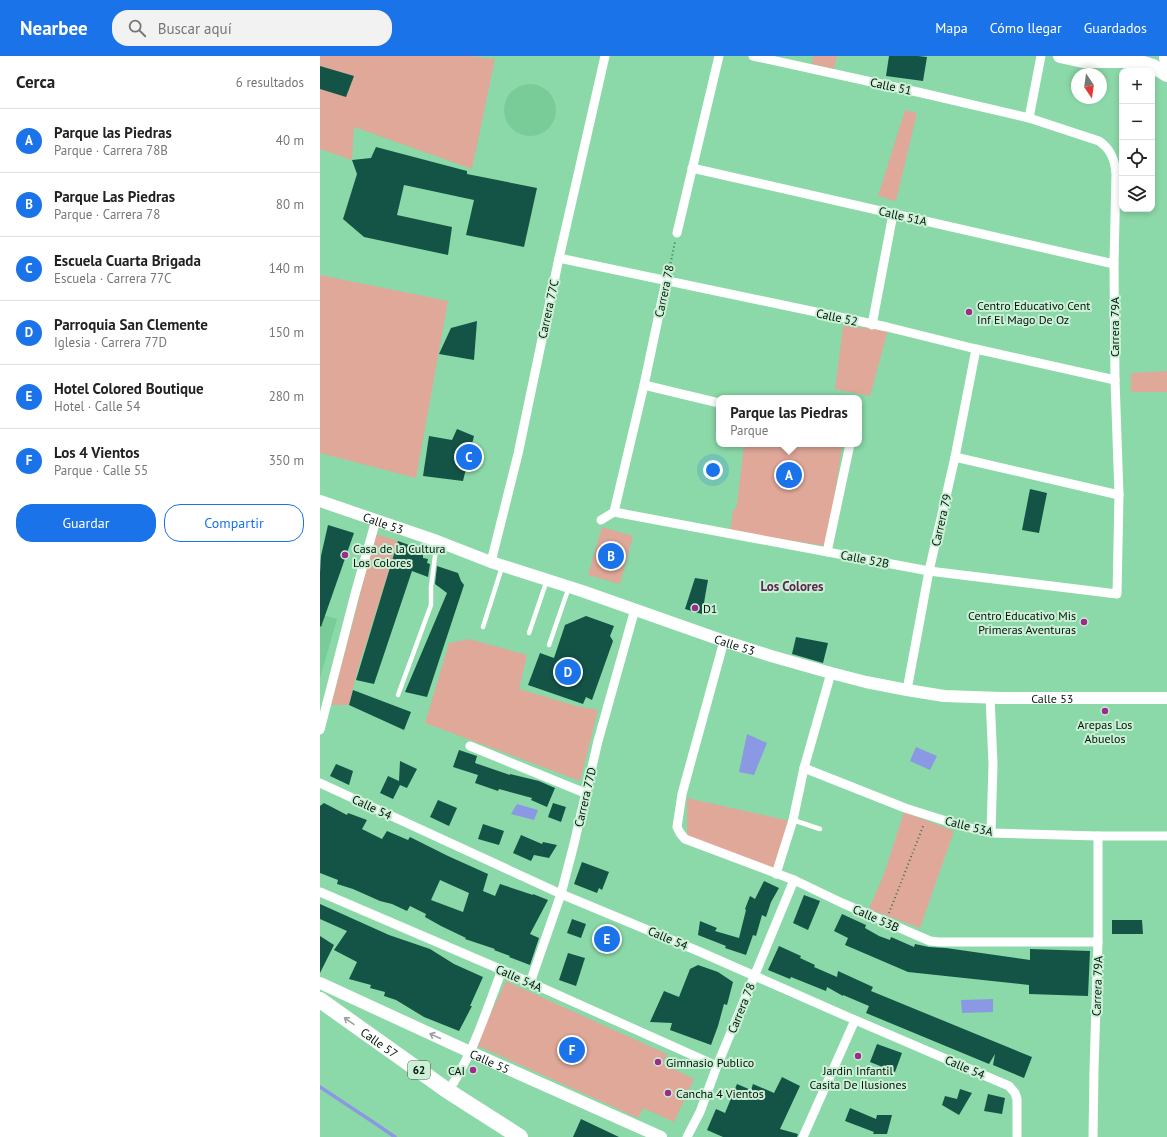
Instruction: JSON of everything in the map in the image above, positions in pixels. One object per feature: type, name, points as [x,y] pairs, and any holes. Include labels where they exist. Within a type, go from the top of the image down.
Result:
[{"type":"highway","name":"Calle 57","points":[[320,1000],[448,1091],[520,1137]]},
{"type":"highway","points":[[448,1091],[465,1109],[502,1137]]},
{"type":"main road","points":[[1060,56],[1083,61],[1138,61],[1153,66],[1167,75]]},
{"type":"main road","points":[[1166,56],[1167,68]]},
{"type":"street","name":"Carrera 77C","points":[[497,563],[559,258],[605,56]]},
{"type":"street","points":[[677,233],[719,56]]},
{"type":"street","name":"Calle 51","points":[[753,56],[922,92],[1029,118]]},
{"type":"street","points":[[1029,118],[1041,56]]},
{"type":"street","name":"Carrera 79A","points":[[1029,118],[1099,141],[1107,146],[1115,164],[1114,380],[1119,495],[1117,594]]},
{"type":"street","name":"Calle 51A","points":[[692,168],[1114,264]]},
{"type":"street","points":[[872,325],[893,214]]},
{"type":"street","name":"Calle 52","points":[[559,258],[887,327],[976,350],[1114,380]]},
{"type":"street","name":"Carrera 78","points":[[614,512],[644,385],[666,281]]},
{"type":"street","name":"Carrera 79","points":[[907,690],[929,571],[955,457],[976,350]]},
{"type":"street","points":[[644,385],[716,402]]},
{"type":"street","points":[[827,552],[849,447]]},
{"type":"street","points":[[955,457],[1119,495]]},
{"type":"street","name":"Calle 53","points":[[320,501],[724,641],[831,673],[907,690],[944,696],[1001,698],[1167,698]]},
{"type":"street","points":[[601,520],[614,512]]},
{"type":"street","name":"Calle 52B","points":[[614,512],[929,571],[1117,594]]},
{"type":"street","points":[[320,730],[355,594],[376,520]]},
{"type":"street","name":"Carrera 77D","points":[[530,983],[561,894],[598,741],[635,609]]},
{"type":"street","name":"Calle 53B","points":[[724,641],[682,794],[678,830],[685,839],[794,880],[842,903],[930,941],[1098,942]]},
{"type":"street","points":[[776,874],[831,673]]},
{"type":"street","points":[[990,697],[993,764],[991,833]]},
{"type":"street","points":[[470,746],[585,793]]},
{"type":"street","name":"Calle 53A","points":[[804,768],[904,808],[962,826],[991,833],[1167,836]]},
{"type":"street","name":"Calle 54","points":[[320,783],[561,894],[1009,1086],[1017,1099],[1018,1137]]},
{"type":"street","name":"Carrera 79A","points":[[1093,1137],[1098,942],[1098,836]]},
{"type":"street","name":"Carrera 78","points":[[687,1137],[700,1112],[717,1066],[794,880]]},
{"type":"street","name":"Calle 54A","points":[[320,892],[502,970],[717,1066]]},
{"type":"street","points":[[448,1091],[470,1052],[502,970]]},
{"type":"street","name":"Calle 55","points":[[320,983],[661,1137]]},
{"type":"street","points":[[803,1137],[855,1020]]},
{"type":"lane","points":[[398,695],[431,605],[431,587],[437,541]]},
{"type":"lane","points":[[483,627],[497,563]]},
{"type":"lane","points":[[529,633],[547,580]]},
{"type":"lane","points":[[549,645],[569,587]]},
{"type":"lane","points":[[792,820],[820,828]]},
{"type":"path","name":"Carrera 78","points":[[666,281],[677,233]]},
{"type":"path","points":[[885,922],[927,815]]},
{"type":"shaded area","points":[[320,56],[470,56],[495,59],[472,169],[354,127],[352,160],[320,149]]},
{"type":"shaded area","points":[[813,56],[837,56],[834,69],[812,64]]},
{"type":"shaded area","points":[[525,84],[535,84],[544,88],[552,96],[556,105],[556,115],[552,124],[544,132],[535,136],[525,136],[516,132],[508,124],[504,115],[504,105],[508,96],[516,88]]},
{"type":"shaded area","points":[[905,110],[917,113],[896,201],[878,196]]},
{"type":"shaded area","points":[[320,275],[448,301],[416,478],[320,453]]},
{"type":"shaded area","points":[[843,326],[888,330],[870,396],[835,389]]},
{"type":"shaded area","points":[[1167,371],[1167,392],[1131,392],[1131,373]]},
{"type":"shaded area","points":[[744,447],[842,447],[827,546],[730,532],[733,510],[736,508]]},
{"type":"shaded area","points":[[602,527],[633,536],[620,584],[588,575]]},
{"type":"shaded area","points":[[376,534],[398,541],[357,672],[349,705],[331,705]]},
{"type":"shaded area","points":[[320,614],[337,619],[320,678]]},
{"type":"shaded area","points":[[469,639],[527,655],[519,689],[576,706],[598,710],[580,781],[425,723],[449,643]]},
{"type":"shaded area","points":[[687,798],[790,821],[775,872],[687,835]]},
{"type":"shaded area","points":[[904,812],[954,831],[920,928],[869,909],[884,874]]},
{"type":"shaded area","points":[[506,981],[667,1054],[663,1064],[694,1079],[674,1122],[643,1108],[638,1118],[476,1045]]},
{"type":"water","points":[[747,734],[767,743],[754,775],[739,772]]},
{"type":"water","points":[[916,747],[937,756],[930,770],[910,761]]},
{"type":"water","points":[[517,804],[538,810],[534,820],[511,814]]},
{"type":"water","points":[[993,999],[993,1012],[962,1013],[961,1000]]},
{"type":"building","points":[[889,56],[927,57],[923,81],[886,76]]},
{"type":"building","points":[[320,66],[354,76],[346,97],[320,89]]},
{"type":"building","points":[[376,147],[467,171],[467,174],[537,188],[524,247],[466,235],[474,200],[404,185],[397,215],[452,227],[448,255],[364,237],[343,219],[357,174],[352,160],[371,158]]},
{"type":"building","points":[[477,321],[474,360],[439,354],[451,328]]},
{"type":"building","points":[[457,429],[474,436],[463,481],[423,476],[429,436],[452,440]]},
{"type":"building","points":[[1030,489],[1047,493],[1039,533],[1022,530]]},
{"type":"building","name":"Casa de la Cultura Los Colores","points":[[328,525],[354,533],[321,627],[321,556]]},
{"type":"building","points":[[398,541],[423,550],[423,558],[428,559],[427,563],[430,564],[428,577],[412,571],[374,684],[356,680]]},
{"type":"building","points":[[437,566],[458,573],[464,585],[427,697],[405,692],[447,593],[435,584]]},
{"type":"building","points":[[695,578],[708,580],[702,614],[685,609]]},
{"type":"building","points":[[586,616],[614,626],[610,636],[613,641],[592,700],[586,697],[583,704],[528,685],[540,653],[554,658],[565,625]]},
{"type":"building","points":[[796,637],[828,643],[823,663],[792,654]]},
{"type":"building","points":[[353,690],[411,712],[404,730],[349,705]]},
{"type":"building","points":[[459,750],[477,756],[475,763],[510,775],[539,781],[555,788],[547,807],[531,800],[532,798],[499,789],[498,791],[475,783],[478,775],[453,767]]},
{"type":"building","points":[[400,761],[417,769],[407,788],[400,785],[393,799],[380,793],[388,776],[399,781]]},
{"type":"building","points":[[336,764],[353,771],[349,785],[330,776]]},
{"type":"building","points":[[438,800],[457,808],[449,826],[430,817]]},
{"type":"building","points":[[324,803],[347,815],[348,813],[367,820],[362,829],[382,839],[387,831],[408,840],[410,837],[488,874],[483,891],[495,896],[500,884],[548,900],[530,934],[539,938],[530,965],[509,957],[510,956],[494,950],[495,949],[465,939],[466,938],[425,917],[426,914],[410,906],[407,911],[337,884],[338,880],[320,873],[320,806]],"holes":[[[440,880],[469,893],[463,912],[431,900]]]},
{"type":"building","points":[[553,803],[566,807],[561,822],[548,817]]},
{"type":"building","points":[[483,824],[504,831],[499,845],[478,839]]},
{"type":"building","points":[[521,835],[542,844],[543,842],[557,845],[549,858],[534,855],[531,861],[513,853]]},
{"type":"building","points":[[582,862],[609,872],[602,890],[599,888],[597,893],[574,884]]},
{"type":"building","points":[[764,881],[779,888],[771,902],[766,917],[762,915],[756,936],[753,935],[746,955],[725,948],[726,946],[698,935],[700,921],[717,928],[715,931],[739,938],[745,909],[750,896],[755,899]]},
{"type":"building","points":[[804,895],[820,901],[808,930],[793,923]]},
{"type":"building","points":[[320,904],[389,935],[430,949],[454,964],[483,977],[470,1006],[472,1006],[459,1031],[424,1017],[396,1000],[384,996],[385,992],[370,988],[371,985],[349,979],[357,962],[334,950],[347,931],[320,919]]},
{"type":"building","points":[[842,914],[866,925],[865,928],[879,936],[890,940],[891,937],[914,947],[915,944],[1030,960],[1030,949],[1090,951],[1088,996],[1029,994],[1029,985],[908,972],[845,945],[848,938],[834,931]]},
{"type":"building","points":[[572,919],[586,924],[581,938],[567,933]]},
{"type":"building","points":[[1112,920],[1142,920],[1143,934],[1112,934]]},
{"type":"building","points":[[602,928],[616,932],[609,953],[596,949]]},
{"type":"building","points":[[320,936],[334,945],[320,973]]},
{"type":"building","points":[[779,946],[801,956],[800,958],[815,965],[814,967],[837,977],[838,971],[873,987],[871,991],[1032,1057],[1024,1078],[993,1065],[995,1054],[989,1064],[866,1013],[869,1006],[843,996],[827,987],[826,991],[791,977],[790,979],[768,970]]},
{"type":"building","points":[[568,953],[585,958],[576,986],[559,980]]},
{"type":"building","points":[[698,965],[718,972],[733,982],[727,1005],[724,1004],[711,1045],[670,1030],[672,1023],[650,1022],[664,991],[679,997],[690,969]]},
{"type":"building","points":[[877,1044],[902,1053],[895,1072],[870,1062]]},
{"type":"building","points":[[782,1077],[800,1086],[780,1129],[798,1134],[797,1137],[723,1137],[707,1130],[716,1109],[725,1113],[737,1084],[751,1090],[753,1084],[774,1093]]},
{"type":"building","points":[[960,1089],[972,1093],[959,1115],[942,1105],[945,1096],[957,1099]]},
{"type":"building","points":[[988,1094],[1005,1098],[1002,1114],[984,1111]]},
{"type":"building","points":[[850,1108],[876,1119],[877,1115],[892,1115],[887,1134],[873,1134],[874,1132],[845,1121]]},
{"type":"building","points":[[581,1119],[619,1137],[573,1137]]},
{"type":"waterway","points":[[320,1087],[395,1137]]},
{"type":"place","name":"Centro Educativo Cent Inf El Mago De Oz","points":[[969,312]]},
{"type":"place","name":"Escuela Cuarta Brigada","points":[[469,457]]},
{"type":"place","name":"Parque las Piedras","points":[[789,475]]},
{"type":"place","name":"Casa de la Cultura Los Colores","points":[[345,555]]},
{"type":"place","name":"Parque Las Piedras","points":[[611,556]]},
{"type":"place","name":"D1","points":[[695,608]]},
{"type":"place","name":"Centro Educativo Mis Primeras Aventuras","points":[[1084,622]]},
{"type":"place","name":"Parroquia San Clemente","points":[[568,672]]},
{"type":"place","name":"Arepas Los Abuelos","points":[[1105,711]]},
{"type":"place","name":"Hotel Colored Boutique","points":[[607,939]]},
{"type":"place","name":"Los 4 Vientos","points":[[572,1050]]},
{"type":"place","name":"Jardin Infantil Casita De Ilusiones","points":[[858,1056]]},
{"type":"place","name":"Gimnasio Publico","points":[[658,1062]]},
{"type":"place","name":"CAI","points":[[473,1070]]},
{"type":"place","name":"Cancha 4 Vientos","points":[[668,1093]]},
{"type":"district","name":"Los Colores","points":[[792,586]]}]
